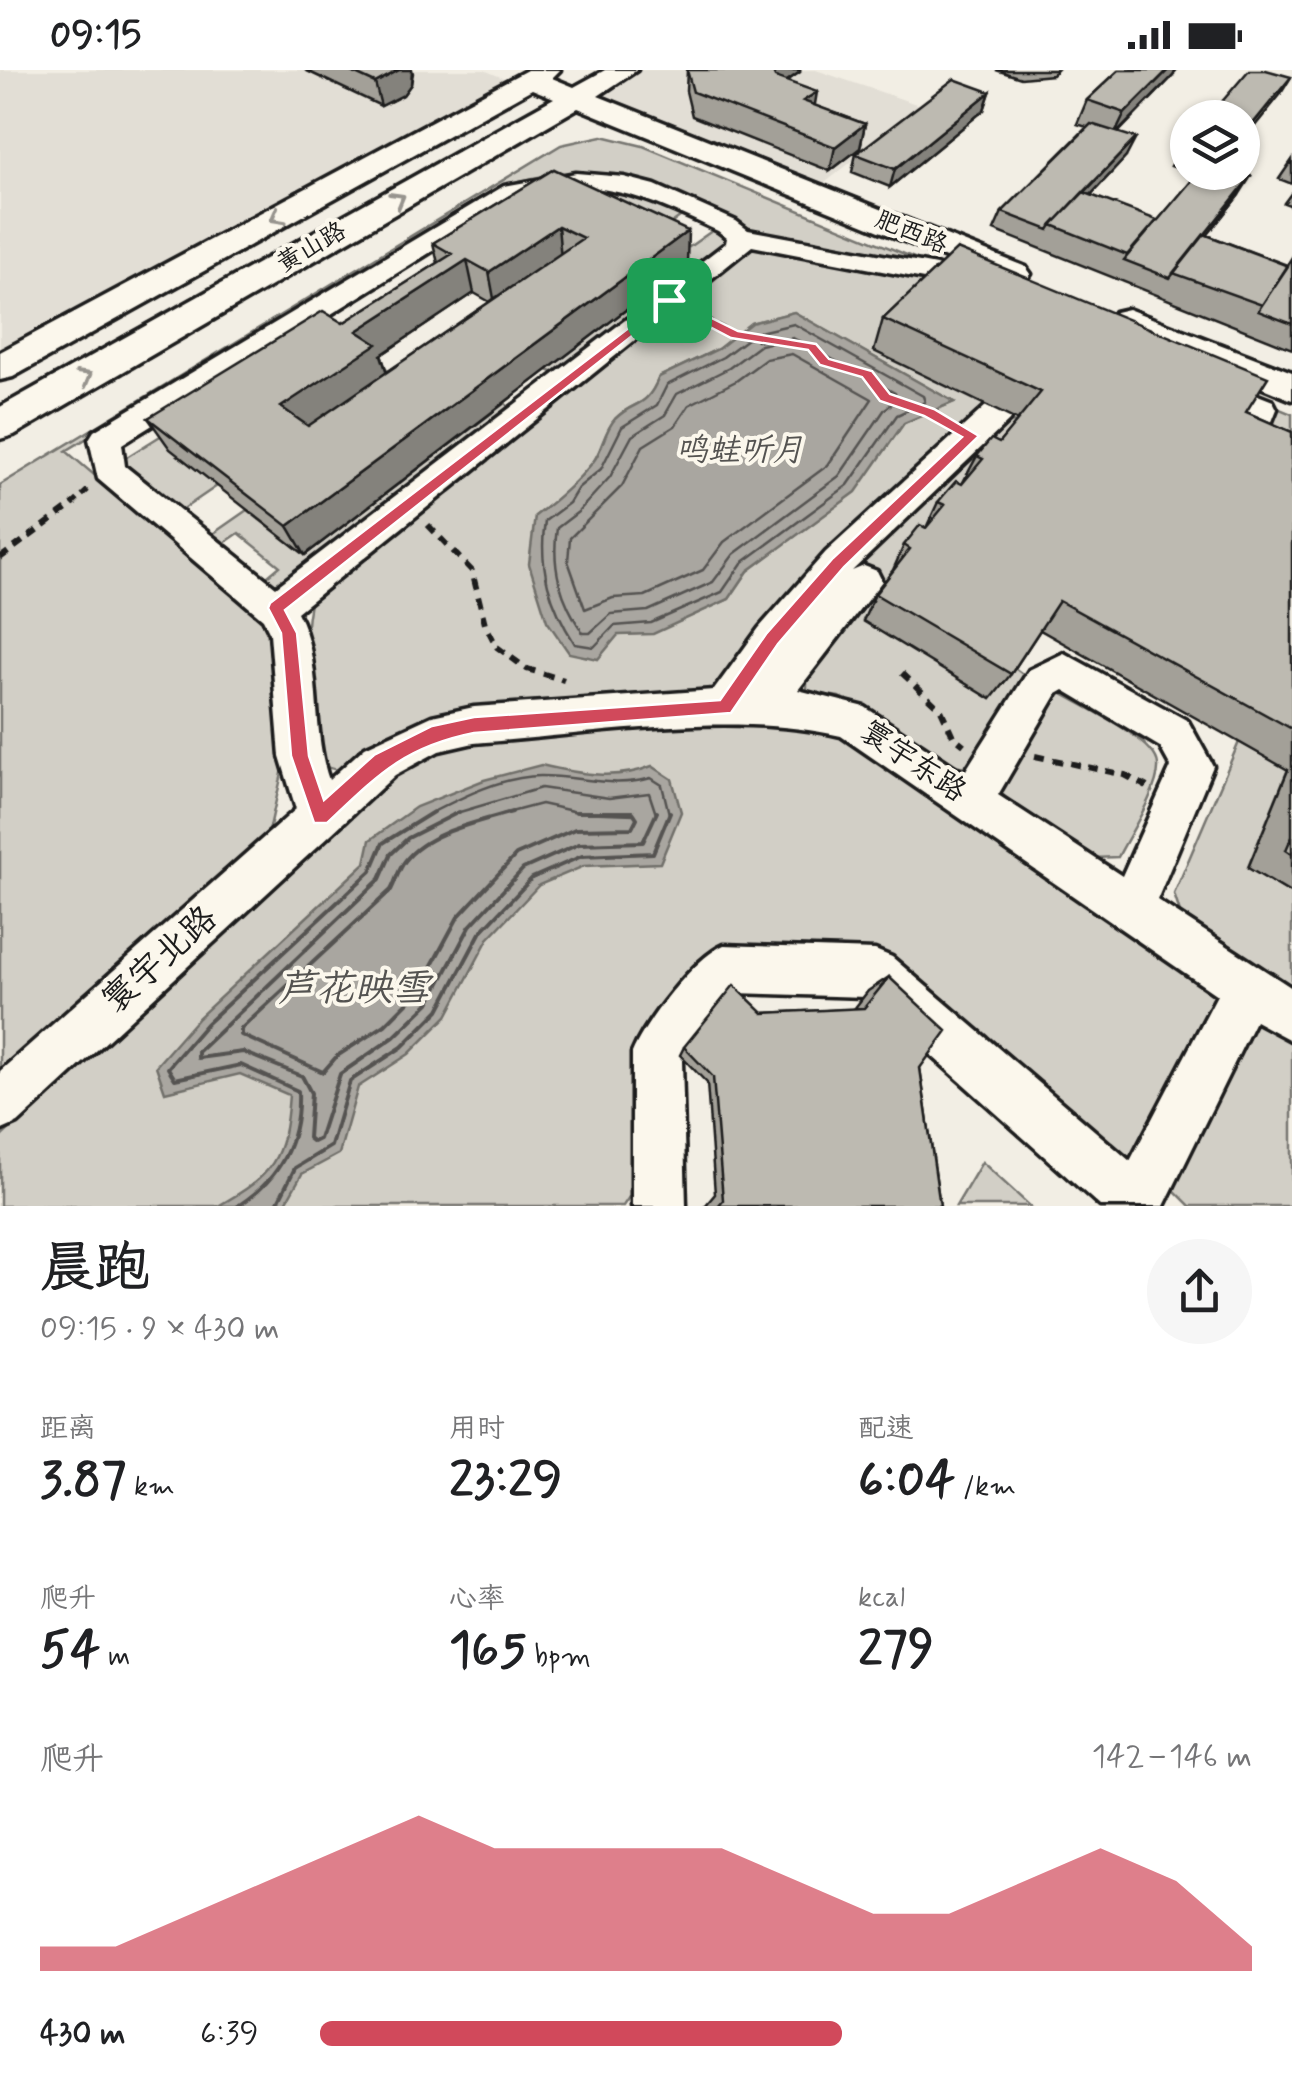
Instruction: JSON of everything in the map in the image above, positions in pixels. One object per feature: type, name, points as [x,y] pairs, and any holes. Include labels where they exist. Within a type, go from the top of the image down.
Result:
[{"type":"main road","name":"肥西路","points":[[484,70],[533,76],[576,98],[1034,282]]},
{"type":"main road","name":"黄山路","points":[[0,425],[624,70]]},
{"type":"main road","name":"黄山路","points":[[0,368],[533,76]]},
{"type":"main road","points":[[1108,312],[1292,386]]},
{"type":"street","points":[[320,816],[300,756],[289,633],[276,608],[110,470],[105,438],[513,191],[553,180],[598,178],[636,184],[728,226],[740,236],[936,272],[1004,301]]},
{"type":"street","points":[[276,608],[739,246],[740,236]]},
{"type":"street","points":[[1176,372],[1262,409],[1251,434],[1292,452]]},
{"type":"street","points":[[725,707],[772,639],[838,562],[985,424]]},
{"type":"street","points":[[770,707],[789,670],[864,581]]},
{"type":"street","points":[[989,771],[1043,682],[1064,670],[1174,734],[1192,766],[1131,908]]},
{"type":"street","name":"寰宇东路","points":[[320,816],[380,761],[432,734],[474,725],[725,707],[794,707],[851,720],[989,771],[1131,908],[1292,1017]]},
{"type":"street","name":"寰宇北路","points":[[0,1105],[320,816]]},
{"type":"street","points":[[658,1206],[657,1053],[724,969],[875,974],[1136,1204],[1247,987]]},
{"type":"path","points":[[669,300],[735,335],[812,347],[825,362],[867,374],[885,398],[929,413],[985,424]]},
{"type":"path","points":[[0,558],[61,516],[110,470]]},
{"type":"path","points":[[406,506],[446,540],[470,568],[484,598],[485,624],[501,654],[534,673],[572,680]]},
{"type":"path","points":[[902,673],[941,710],[954,736],[989,771],[1044,760],[1080,764],[1125,775],[1176,804]]},
{"type":"shaded area","points":[[0,70],[484,70],[520,85],[0,366]]},
{"type":"shaded area","points":[[624,70],[816,70],[922,106],[812,193],[576,98]]},
{"type":"shaded area","points":[[602,136],[643,146],[1292,414],[1292,446],[1012,395],[742,671],[704,696],[464,713],[345,772],[326,767],[315,730],[308,682],[307,634],[312,596],[750,237],[738,224],[715,212],[666,190],[619,176],[574,172],[500,187],[66,451],[261,617],[275,641],[285,760],[266,845],[0,1085],[0,485],[561,145]],"holes":[[[794,312],[954,402],[904,423],[855,492],[748,571],[729,599],[653,633],[618,635],[535,516],[587,469],[615,419],[644,400],[659,377],[718,349],[751,323]]]},
{"type":"shaded area","points":[[579,184],[636,192],[684,214],[658,233],[689,247],[716,228],[730,238],[728,244],[557,374],[547,370]]},
{"type":"shaded area","points":[[345,321],[358,328],[217,486],[176,514],[128,472],[125,458]]},
{"type":"shaded area","points":[[505,403],[512,411],[301,574],[270,588],[262,581],[280,566],[239,533],[220,546],[213,541],[214,533],[247,510],[305,555]]},
{"type":"shaded area","points":[[998,420],[1024,424],[1013,667],[1028,678],[974,770],[938,760],[839,697],[807,692],[807,677],[878,587],[881,576],[872,570],[791,627]]},
{"type":"shaded area","points":[[1061,693],[1133,735],[1146,745],[1158,765],[1149,798],[1118,857],[1093,858],[1007,800],[994,783],[1048,696]]},
{"type":"shaded area","points":[[784,720],[818,725],[861,743],[1229,994],[1136,1171],[881,950],[719,949],[635,1188],[623,1206],[0,1206],[0,1138],[383,777],[448,743]]},
{"type":"shaded area","points":[[1239,742],[1288,769],[1248,867],[1292,894],[1292,989],[1182,919],[1174,894]]},
{"type":"shaded area","points":[[1257,1012],[1292,1036],[1292,1206],[1190,1206],[1169,1185]]},
{"type":"shaded area","points":[[982,1162],[1030,1206],[956,1206]]},
{"type":"water","name":"鸣蛙听月","points":[[794,312],[954,402],[904,423],[856,492],[748,571],[729,599],[653,634],[618,635],[598,659],[569,653],[547,621],[529,564],[535,516],[587,469],[615,419],[644,400],[659,377],[718,349],[751,323]]},
{"type":"water","name":"芦花映雪","points":[[541,765],[611,775],[652,766],[672,779],[681,812],[660,863],[584,866],[539,885],[488,939],[447,1016],[409,1054],[358,1087],[339,1154],[302,1174],[284,1206],[218,1206],[252,1185],[273,1163],[284,1135],[289,1095],[240,1074],[165,1092],[156,1066],[198,1018],[365,863],[370,840],[416,807],[484,780]]},
{"type":"building","points":[[347,70],[399,70],[375,83]]},
{"type":"building","points":[[687,70],[772,70],[775,77],[817,92],[803,101],[865,124],[835,147],[693,92]]},
{"type":"building","points":[[1119,70],[1168,70],[1125,113],[1087,100]]},
{"type":"building","points":[[1249,70],[1291,77],[1260,115],[1260,100],[1223,100]]},
{"type":"building","points":[[954,79],[990,92],[895,169],[856,154]]},
{"type":"building","points":[[1091,124],[1136,138],[1049,230],[1002,212]]},
{"type":"building","points":[[554,169],[688,231],[288,526],[148,418],[323,311],[343,323],[452,254],[433,243]],"holes":[[[558,226],[583,238],[308,426],[281,407],[377,344],[357,331],[467,260],[489,272]]]},
{"type":"building","points":[[1184,190],[1240,190],[1170,278],[1124,260]]},
{"type":"building","points":[[1083,192],[1157,220],[1127,255],[1052,225]]},
{"type":"building","points":[[1204,234],[1288,266],[1262,305],[1173,273]]},
{"type":"building","points":[[957,249],[1268,377],[1246,412],[1292,432],[1292,729],[1059,601],[1011,674],[875,594],[910,549],[904,545],[920,525],[926,528],[945,505],[938,502],[956,481],[962,484],[983,459],[977,456],[991,439],[999,443],[1041,392],[883,319]]},
{"type":"building","points":[[1292,259],[1292,324],[1258,311]]},
{"type":"building","points":[[889,977],[947,1031],[920,1068],[940,1206],[718,1206],[723,1200],[713,1077],[684,1047],[734,985],[763,1013],[864,1008]]},
{"type":"route","points":[[669,300],[735,335],[812,347],[825,362],[867,374],[885,398],[929,413],[972,436],[838,562],[772,639],[725,707],[474,725],[432,734],[380,761],[320,816],[300,756],[289,633],[276,608],[669,300]]}]
